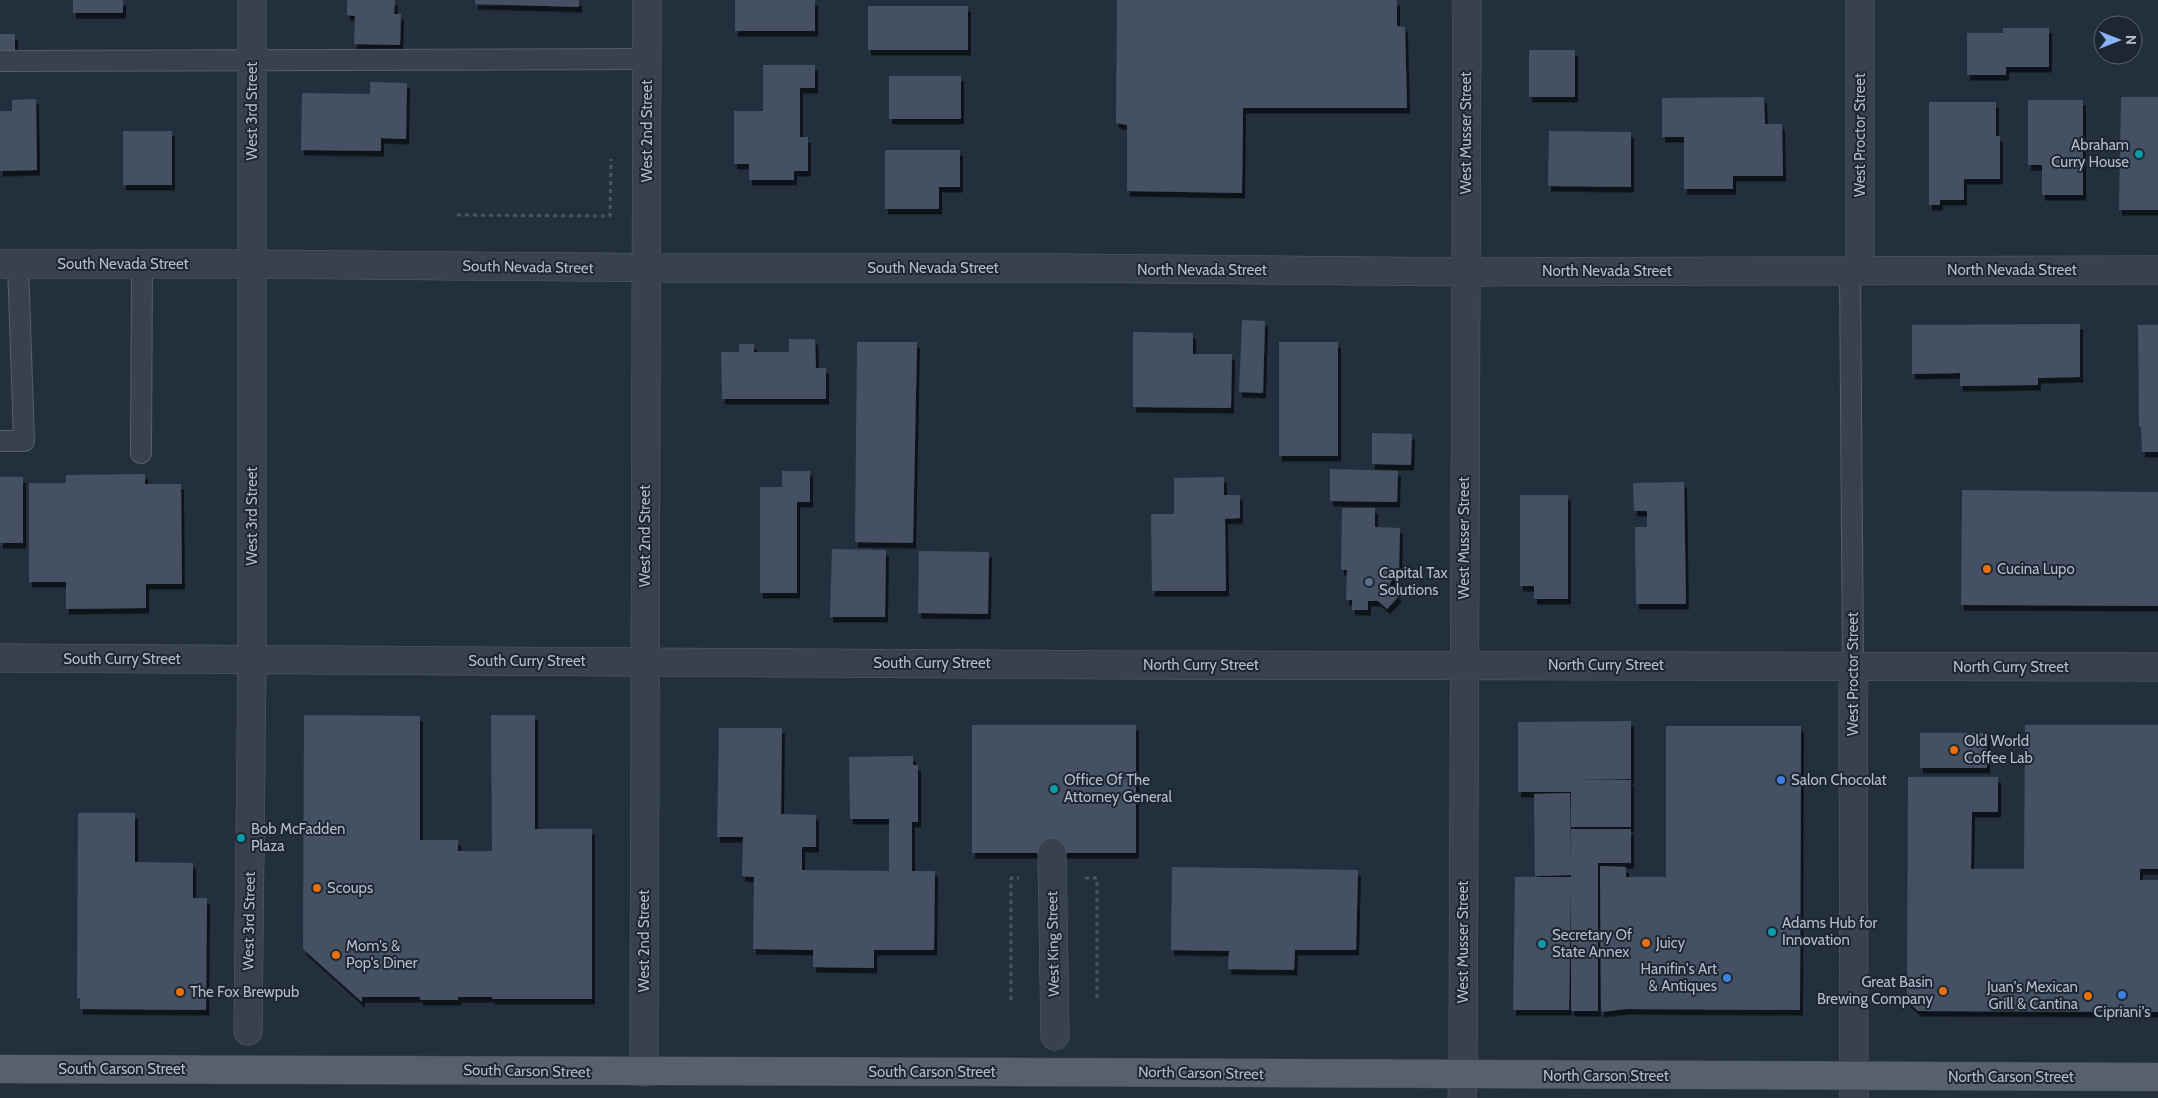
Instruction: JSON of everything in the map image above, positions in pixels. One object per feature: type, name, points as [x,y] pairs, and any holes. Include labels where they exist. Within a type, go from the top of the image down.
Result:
[{"type":"main road","name":"South Carson Street","points":[[0,1069],[1055,1072]]},
{"type":"main road","name":"North Carson Street","points":[[1055,1072],[1462,1086],[1854,1087],[2158,1077]]},
{"type":"street","name":"West 3rd Street","points":[[248,1031],[252,660],[252,0]]},
{"type":"street","name":"West 2nd Street","points":[[644,1072],[647,0]]},
{"type":"street","name":"West Musser Street","points":[[1462,1086],[1467,0]]},
{"type":"street","name":"West Proctor Street","points":[[1855,270],[1860,0]]},
{"type":"street","name":"South Nevada Street","points":[[9,264],[252,264],[646,268],[1056,268]]},
{"type":"street","name":"North Nevada Street","points":[[1056,268],[1466,272],[2158,270]]},
{"type":"street","name":"South Curry Street","points":[[0,658],[1055,664]]},
{"type":"street","name":"North Curry Street","points":[[1055,664],[2158,667]]},
{"type":"street","name":"West Proctor Street","points":[[1853,666],[1854,1087]]},
{"type":"street","name":"West King Street","points":[[1052,853],[1055,1036]]},
{"type":"lane","points":[[0,61],[647,59]]},
{"type":"lane","points":[[0,441],[24,441],[9,264]]},
{"type":"lane","points":[[141,453],[142,264]]},
{"type":"lane","name":"West Proctor Street","points":[[1853,666],[1855,270]]},
{"type":"path","points":[[457,215],[610,216],[611,150]]},
{"type":"building","points":[[73,0],[123,0],[123,13],[73,13]]},
{"type":"building","points":[[347,0],[395,0],[394,14],[401,14],[400,45],[354,44],[355,16],[347,15]]},
{"type":"building","points":[[475,0],[579,0],[579,7],[475,4]]},
{"type":"building","points":[[735,0],[815,0],[815,31],[735,31]]},
{"type":"building","points":[[1117,0],[1397,0],[1397,26],[1405,27],[1407,108],[1243,108],[1242,193],[1127,191],[1127,125],[1116,123]]},
{"type":"building","points":[[868,6],[968,6],[968,50],[868,50]]},
{"type":"building","points":[[2003,28],[2049,28],[2049,67],[2006,67],[2006,75],[1967,75],[1967,33],[2003,33]]},
{"type":"building","points":[[0,34],[15,34],[15,52],[0,52]]},
{"type":"building","points":[[1529,50],[1575,50],[1575,97],[1529,97]]},
{"type":"building","points":[[763,65],[815,65],[815,88],[800,88],[800,137],[808,137],[808,171],[794,171],[794,180],[749,180],[749,164],[734,164],[734,111],[763,111]]},
{"type":"building","points":[[889,76],[961,76],[961,119],[889,119]]},
{"type":"building","points":[[370,82],[407,83],[406,139],[381,138],[381,151],[301,150],[302,93],[370,94]]},
{"type":"building","points":[[1764,97],[1765,124],[1782,124],[1783,176],[1733,176],[1733,189],[1684,189],[1684,137],[1662,137],[1662,98]]},
{"type":"building","name":"Abraham Curry House","points":[[2121,97],[2158,97],[2158,210],[2119,210]]},
{"type":"building","points":[[36,99],[37,170],[0,171],[0,111],[12,111],[12,100]]},
{"type":"building","points":[[2028,100],[2083,100],[2083,195],[2042,195],[2042,165],[2028,165]]},
{"type":"building","points":[[1929,102],[1996,102],[1996,136],[2000,136],[2000,179],[1964,179],[1964,200],[1940,200],[1940,205],[1929,205]]},
{"type":"building","points":[[123,131],[172,131],[172,185],[123,185]]},
{"type":"building","points":[[1549,131],[1631,132],[1631,187],[1548,186]]},
{"type":"building","points":[[885,150],[960,150],[960,187],[939,187],[939,209],[885,209]]},
{"type":"building","points":[[1242,320],[1265,321],[1263,393],[1239,392]]},
{"type":"building","points":[[2080,324],[2080,377],[2038,378],[2038,385],[1960,386],[1960,373],[1912,374],[1912,325]]},
{"type":"building","points":[[2138,325],[2158,325],[2158,452],[2142,452],[2141,427],[2139,427]]},
{"type":"building","points":[[1133,332],[1193,333],[1193,354],[1232,354],[1231,408],[1133,407]]},
{"type":"building","points":[[789,339],[815,339],[816,368],[826,368],[826,399],[722,399],[721,352],[739,352],[739,344],[754,344],[754,352],[789,352]]},
{"type":"building","points":[[857,342],[917,342],[913,543],[855,542]]},
{"type":"building","points":[[1279,342],[1338,342],[1338,456],[1279,456]]},
{"type":"building","points":[[1372,433],[1412,434],[1411,465],[1372,464]]},
{"type":"building","points":[[1330,469],[1398,471],[1397,502],[1330,501]]},
{"type":"building","points":[[782,471],[810,471],[810,502],[797,502],[797,593],[760,593],[760,487],[782,487]]},
{"type":"building","points":[[145,474],[145,484],[181,484],[182,584],[146,584],[146,608],[66,609],[66,582],[29,582],[29,483],[66,483],[66,475]]},
{"type":"building","points":[[0,477],[23,477],[23,543],[0,543]]},
{"type":"building","points":[[1224,477],[1224,495],[1240,495],[1240,518],[1225,519],[1226,591],[1152,591],[1151,514],[1174,514],[1174,478]]},
{"type":"building","points":[[1684,482],[1686,604],[1636,604],[1635,527],[1647,527],[1647,511],[1634,511],[1633,483]]},
{"type":"building","points":[[1962,490],[2158,492],[2158,606],[1961,605]]},
{"type":"building","points":[[1520,495],[1568,495],[1568,599],[1534,599],[1534,586],[1520,586]]},
{"type":"building","points":[[1342,508],[1375,508],[1375,527],[1400,528],[1399,572],[1393,572],[1393,578],[1389,585],[1399,596],[1387,609],[1378,601],[1368,601],[1368,610],[1352,610],[1352,600],[1346,600],[1347,570],[1341,570]]},
{"type":"building","points":[[832,549],[886,550],[885,617],[830,617]]},
{"type":"building","points":[[919,551],[989,552],[988,614],[918,613]]},
{"type":"building","points":[[304,715],[420,716],[420,840],[458,840],[458,851],[492,851],[491,715],[535,715],[535,829],[592,829],[592,999],[458,997],[458,1000],[420,1000],[420,997],[362,997],[362,1002],[303,949]]},
{"type":"building","points":[[1631,721],[1631,779],[1570,779],[1631,780],[1631,827],[1571,827],[1571,792],[1518,792],[1518,722]]},
{"type":"building","name":"Office Of The Attorney General","points":[[972,725],[1136,725],[1136,853],[972,853]]},
{"type":"building","points":[[2025,725],[2158,725],[2158,869],[2140,869],[2140,880],[2158,880],[2158,1012],[1918,1011],[1907,1001],[1908,777],[1998,777],[1998,812],[1972,812],[1971,869],[2024,869]]},
{"type":"building","points":[[1666,726],[1801,726],[1800,1010],[1626,1009],[1601,1012],[1600,866],[1626,867],[1626,877],[1666,877]]},
{"type":"building","points":[[719,728],[782,728],[781,814],[816,815],[816,847],[802,847],[802,870],[889,871],[889,819],[850,819],[849,757],[913,756],[913,765],[918,765],[918,822],[912,822],[912,871],[935,871],[934,950],[874,950],[874,968],[813,967],[813,950],[753,949],[754,877],[742,876],[743,837],[717,837]]},
{"type":"building","name":"Old World Coffee Lab","points":[[1920,733],[1987,733],[1987,768],[1920,768]]},
{"type":"building","points":[[1570,793],[1571,871],[1571,829],[1631,829],[1631,863],[1598,863],[1598,1011],[1571,1011],[1571,882],[1569,1010],[1513,1010],[1515,877],[1571,877],[1571,875],[1535,876],[1534,794]]},
{"type":"building","points":[[78,813],[135,813],[135,862],[193,863],[193,898],[207,898],[206,1010],[80,1009],[80,998],[77,998]]},
{"type":"building","points":[[1172,867],[1358,870],[1356,950],[1295,950],[1294,970],[1228,969],[1229,951],[1171,950]]},
{"type":"place","name":"Abraham Curry House","points":[[2139,154]]},
{"type":"place","name":"Cucina Lupo","points":[[1987,569]]},
{"type":"place","name":"Capital Tax Solutions","points":[[1369,582]]},
{"type":"place","name":"Old World Coffee Lab","points":[[1954,750]]},
{"type":"place","name":"Salon Chocolat","points":[[1781,780]]},
{"type":"place","name":"Office Of The Attorney General","points":[[1054,789]]},
{"type":"place","name":"Bob McFadden Plaza","points":[[241,838]]},
{"type":"place","name":"Scoups","points":[[317,888]]},
{"type":"place","name":"Adams Hub for Innovation","points":[[1772,932]]},
{"type":"place","name":"Juicy","points":[[1646,943]]},
{"type":"place","name":"Secretary Of State Annex","points":[[1542,944]]},
{"type":"place","name":"Mom's & Pop's Diner","points":[[336,955]]},
{"type":"place","name":"Hanifin's Art & Antiques","points":[[1727,978]]},
{"type":"place","name":"Great Basin Brewing Company","points":[[1943,991]]},
{"type":"place","name":"The Fox Brewpub","points":[[180,992]]},
{"type":"place","name":"Cipriani's","points":[[2122,995]]},
{"type":"place","name":"Juan's Mexican Grill & Cantina","points":[[2088,996]]}]
